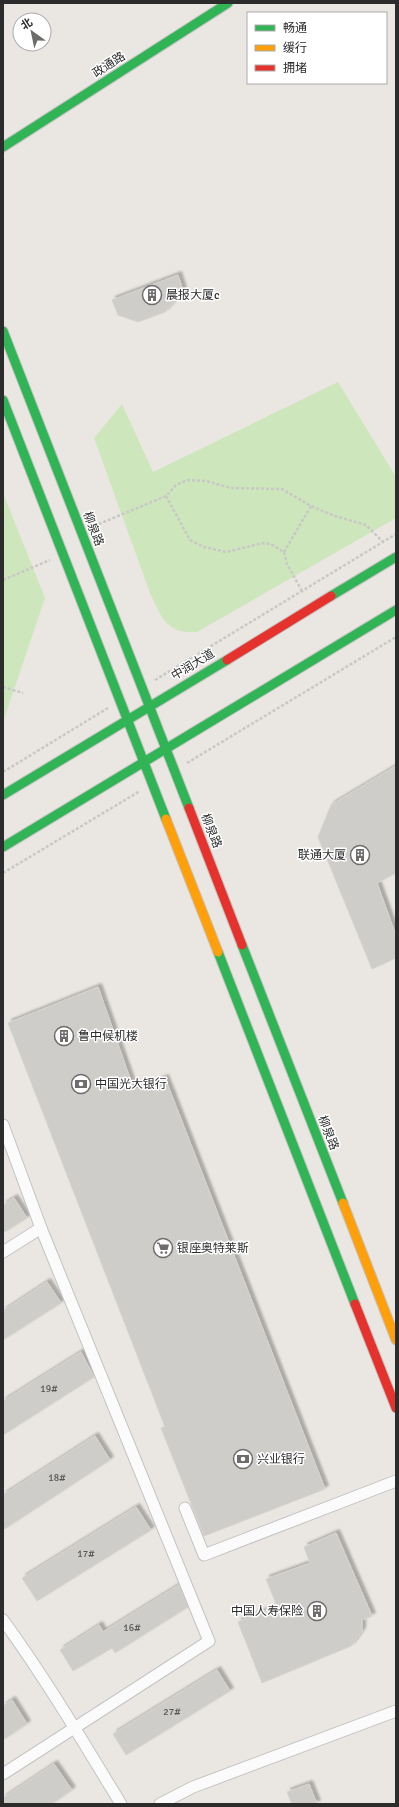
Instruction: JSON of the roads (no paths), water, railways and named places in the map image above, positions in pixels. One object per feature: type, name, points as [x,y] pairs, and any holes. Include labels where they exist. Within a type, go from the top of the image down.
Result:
[{"type":"main road","name":"政通路","points":[[3,147],[228,3]]},
{"type":"main road","name":"柳泉路","points":[[3,331],[396,1340]]},
{"type":"main road","points":[[3,400],[396,1408]]},
{"type":"main road","name":"中润大道","points":[[3,795],[396,557]]},
{"type":"main road","points":[[3,847],[396,610]]},
{"type":"street","points":[[3,1125],[8,1155],[41,1228],[209,1641],[3,1774]]},
{"type":"street","points":[[3,1252],[41,1228]]},
{"type":"street","points":[[185,1508],[204,1556],[396,1480]]},
{"type":"street","points":[[3,1620],[22,1646],[74,1727],[121,1804]]},
{"type":"street","points":[[160,1804],[193,1787],[396,1711]]},
{"type":"place","name":"晨报大厦c","points":[[152,295]]},
{"type":"place","name":"联通大厦","points":[[360,855]]},
{"type":"place","name":"鲁中候机楼","points":[[64,1036]]},
{"type":"place","name":"中国光大银行","points":[[81,1084]]},
{"type":"place","name":"银座奥特莱斯","points":[[163,1248]]},
{"type":"place","name":"兴业银行","points":[[243,1459]]},
{"type":"place","name":"中国人寿保险","points":[[317,1611]]}]
